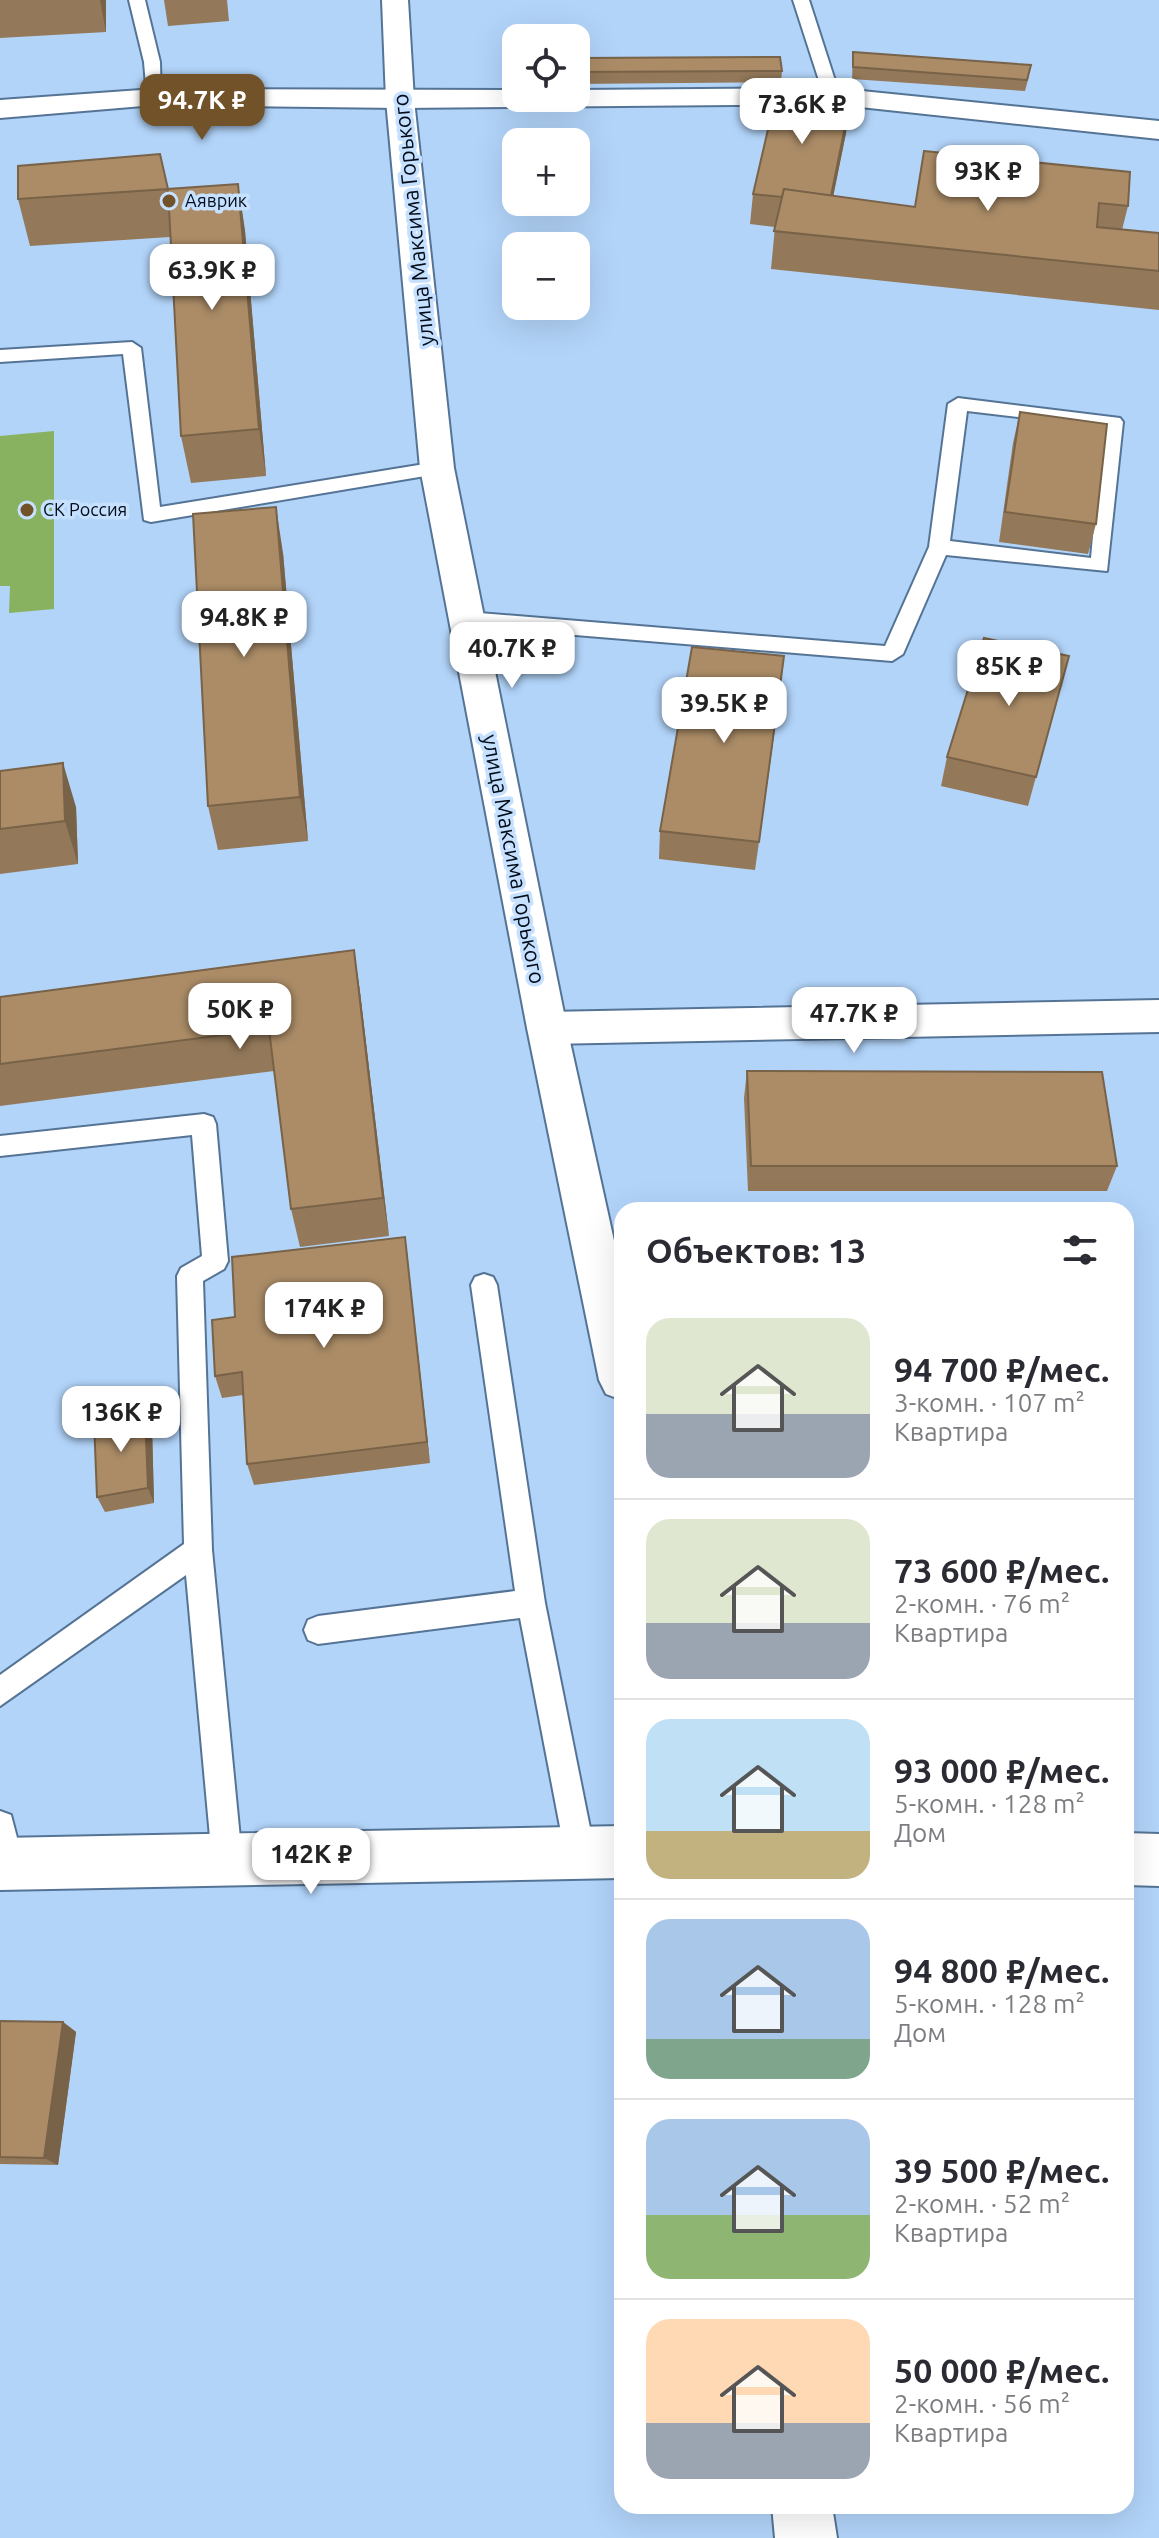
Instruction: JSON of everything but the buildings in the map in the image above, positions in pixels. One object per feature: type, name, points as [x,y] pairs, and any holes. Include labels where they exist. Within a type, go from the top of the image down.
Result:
[{"type":"street","name":"улица Максима Горького","points":[[395,0],[400,100],[437,468],[547,1028],[614,1342]]},
{"type":"street","points":[[0,109],[155,97],[400,100],[832,96],[1159,130]]},
{"type":"street","points":[[0,130],[400,100]]},
{"type":"street","points":[[547,1028],[1159,1016]]},
{"type":"street","points":[[3,1851],[227,1859],[601,1852]]},
{"type":"street","points":[[1134,1859],[1159,1860]]},
{"type":"street","points":[[803,2514],[806,2538]]},
{"type":"lane","points":[[137,0],[152,62],[155,97]]},
{"type":"lane","points":[[801,0],[832,96]]},
{"type":"lane","points":[[0,356],[132,348],[151,515],[437,468]]},
{"type":"lane","points":[[467,619],[892,654],[939,547],[958,404],[1113,422],[1100,566],[939,547]]},
{"type":"lane","points":[[0,1146],[204,1124],[215,1261],[190,1276],[198,1550],[227,1859]]},
{"type":"lane","points":[[484,1285],[531,1603],[601,1852]]},
{"type":"lane","points":[[0,1692],[198,1550]]},
{"type":"lane","points":[[318,1630],[531,1603]]},
{"type":"green space","name":"СК Россия","points":[[54,431],[54,609],[9,613],[10,586],[0,586],[0,436]]},
{"type":"place","name":"Аяврик","points":[[169,201]]},
{"type":"place","name":"СК Россия","points":[[27,510]]}]
